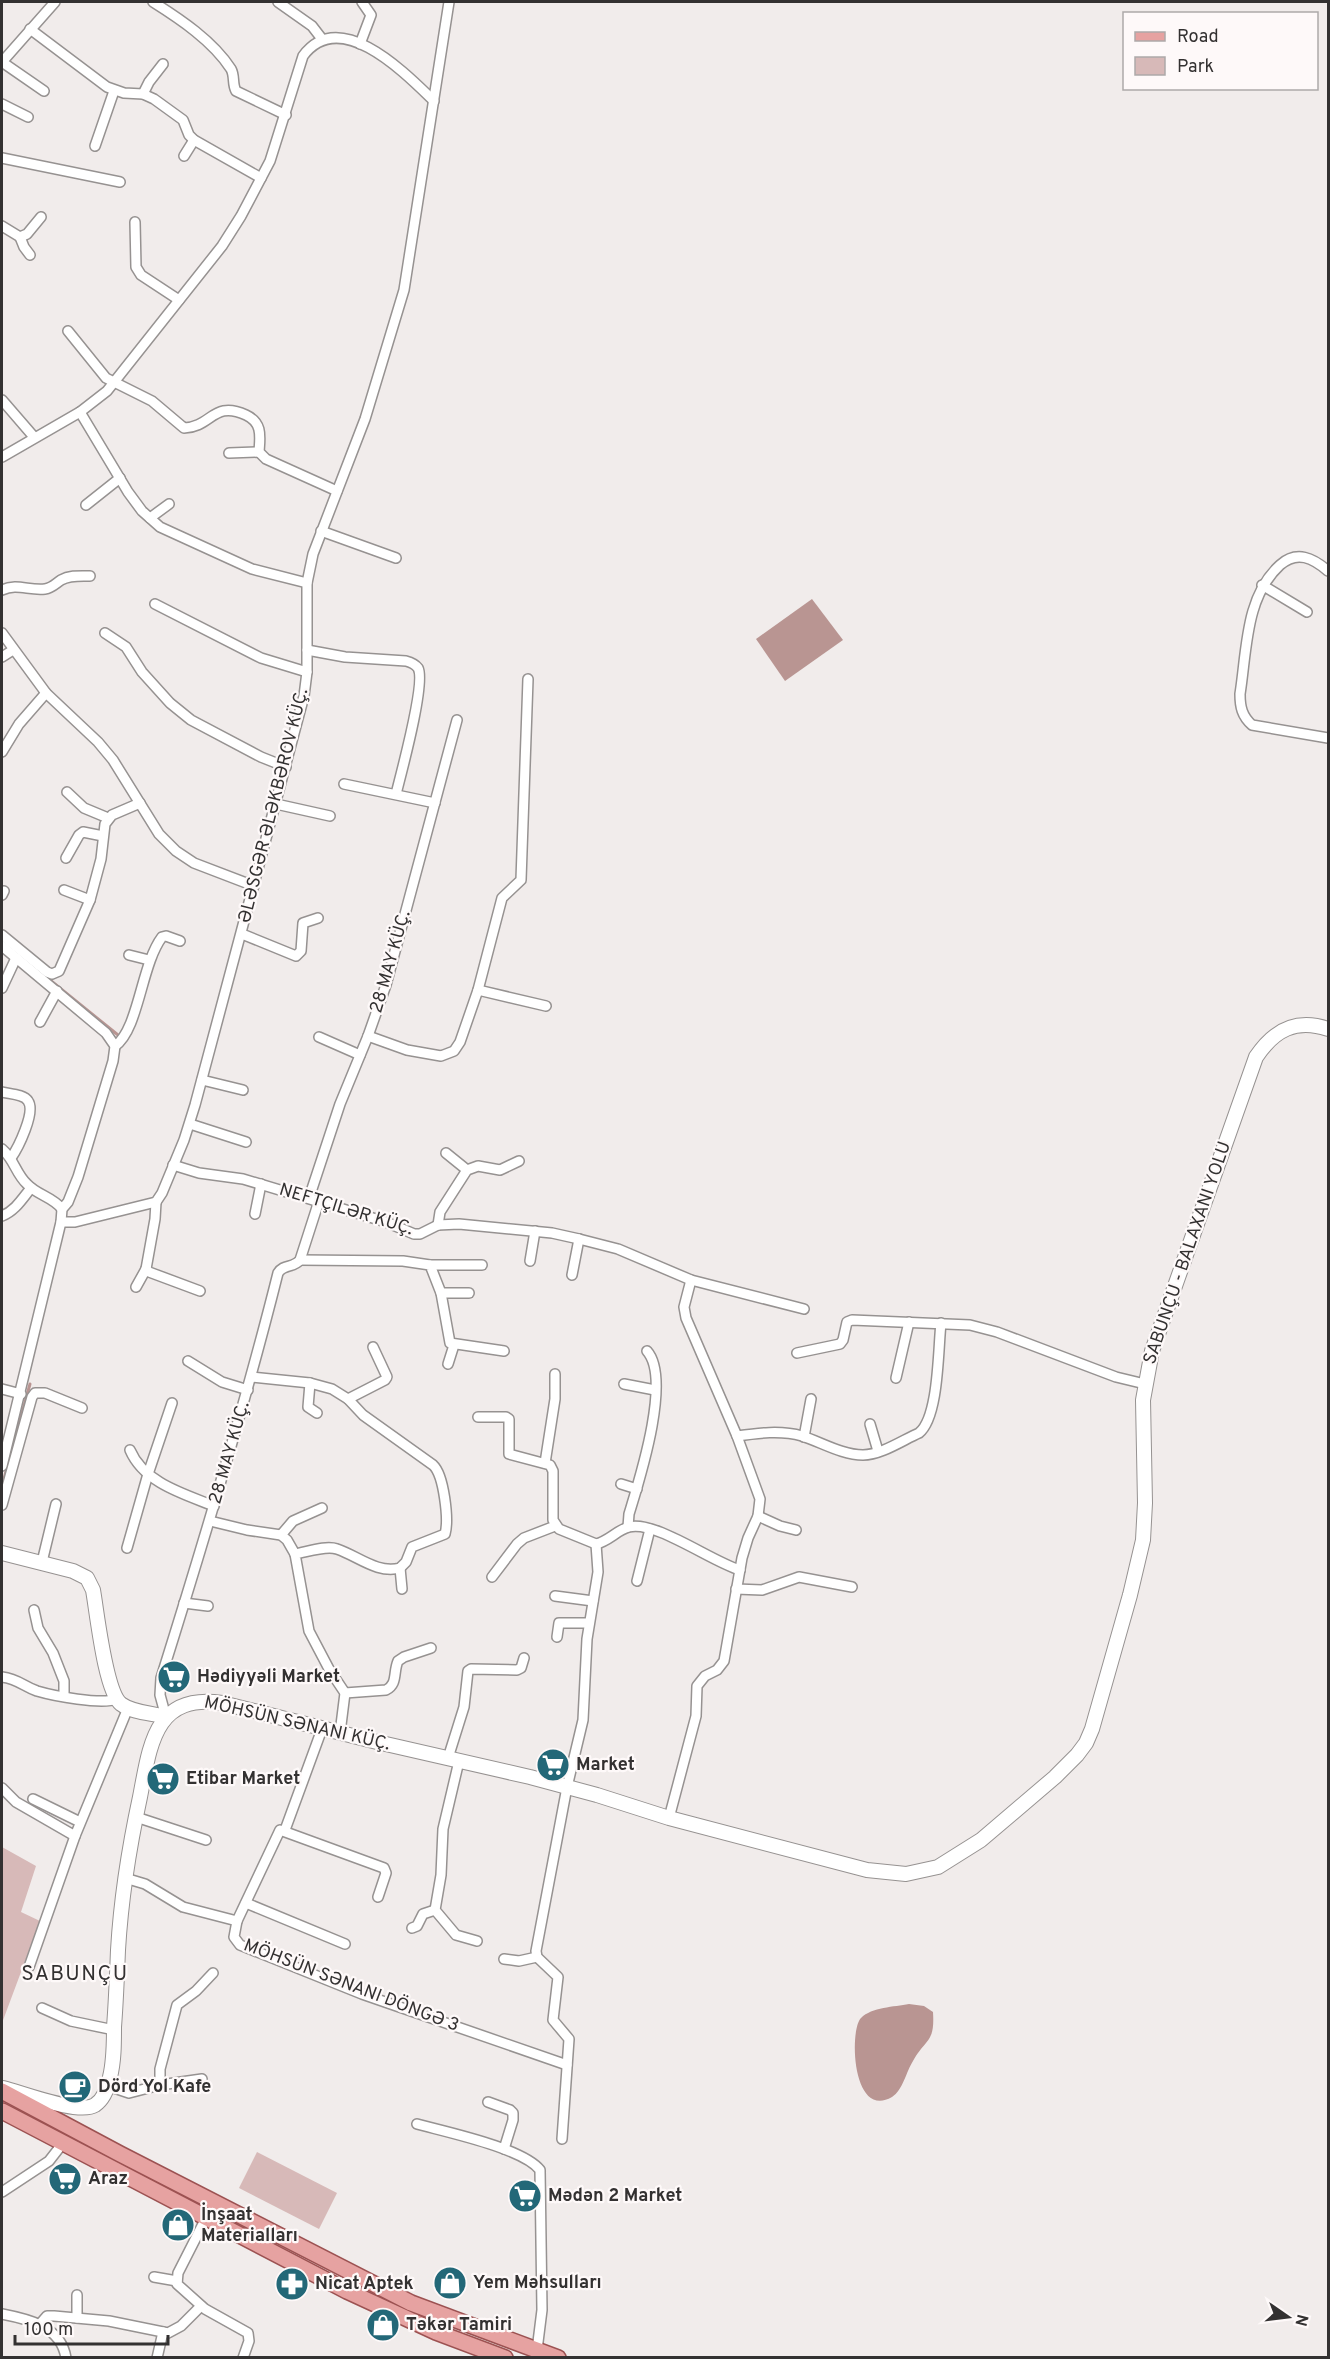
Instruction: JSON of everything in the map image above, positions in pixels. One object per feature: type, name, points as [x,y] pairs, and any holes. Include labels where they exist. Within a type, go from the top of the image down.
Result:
[{"type":"main road","points":[[2,2089],[339,2268],[411,2303],[536,2354],[558,2358]]},
{"type":"main road","points":[[2,2111],[368,2302],[406,2320],[505,2358]]},
{"type":"street","points":[[44,91],[2,62],[55,2]]},
{"type":"street","points":[[153,2],[185,24],[211,47],[230,68],[236,91],[286,115]]},
{"type":"street","points":[[278,2],[312,26],[322,39]]},
{"type":"street","points":[[360,44],[371,15],[362,2]]},
{"type":"street","name":"ƏLƏSGƏR ƏLƏKBƏROV KÜÇ.","points":[[136,1287],[146,1269],[156,1202],[162,1193],[190,1124],[304,696],[307,672],[308,584],[321,531],[365,418],[404,290],[449,2]]},
{"type":"street","points":[[30,29],[114,91],[143,94],[154,99],[183,120],[189,135],[194,140],[261,178]]},
{"type":"street","points":[[2,457],[80,412],[114,383],[222,246],[241,216],[274,151],[303,56],[311,45],[322,39],[330,38],[360,44],[398,67],[435,101]]},
{"type":"street","points":[[143,94],[148,82],[163,64]]},
{"type":"street","points":[[95,146],[114,91]]},
{"type":"street","points":[[2,104],[28,117]]},
{"type":"street","points":[[184,156],[194,140]]},
{"type":"street","points":[[2,158],[120,182]]},
{"type":"street","points":[[20,237],[27,234],[41,217]]},
{"type":"street","points":[[135,222],[136,267],[141,274],[179,300]]},
{"type":"street","points":[[2,226],[20,237],[30,255]]},
{"type":"street","points":[[68,331],[96,366],[114,383],[152,401],[184,428],[191,428],[229,409],[253,418],[259,428],[260,453],[266,459],[338,491]]},
{"type":"street","points":[[2,400],[34,438]]},
{"type":"street","points":[[80,412],[128,492],[160,526],[252,569],[308,584]]},
{"type":"street","points":[[230,453],[260,453]]},
{"type":"street","points":[[87,506],[120,478]]},
{"type":"street","points":[[150,518],[169,504]]},
{"type":"street","points":[[321,531],[396,558]]},
{"type":"street","points":[[1329,571],[1308,557],[1294,556],[1284,561],[1262,585],[1253,611],[1240,694],[1243,713],[1252,725],[1329,738]]},
{"type":"street","points":[[2,590],[15,586],[41,590],[52,588],[71,576],[90,576]]},
{"type":"street","points":[[1262,585],[1307,612]]},
{"type":"street","points":[[155,604],[261,658],[307,672]]},
{"type":"street","points":[[2,633],[46,693],[99,742],[113,760],[159,834],[176,851],[194,863],[212,872],[254,886]]},
{"type":"street","points":[[105,633],[126,647],[142,672],[170,703],[191,720],[261,757],[286,767]]},
{"type":"street","points":[[2,657],[13,650]]},
{"type":"street","points":[[307,650],[345,657],[406,661],[418,669],[413,724],[396,794]]},
{"type":"street","points":[[368,1036],[407,1050],[441,1056],[454,1051],[460,1042],[478,990],[502,898],[517,884],[522,871],[528,679]]},
{"type":"street","points":[[2,752],[19,724],[46,693]]},
{"type":"street","name":"28 MAY KÜÇ.","points":[[166,1717],[160,1695],[161,1678],[252,1377],[278,1273],[282,1268],[295,1265],[300,1260],[337,1112],[386,985],[457,720]]},
{"type":"street","points":[[344,784],[435,803]]},
{"type":"street","points":[[67,792],[84,808],[108,818],[140,803]]},
{"type":"street","points":[[276,804],[330,816]]},
{"type":"street","points":[[2,935],[47,972],[59,971],[90,900],[101,859],[103,836],[108,818]]},
{"type":"street","points":[[66,858],[83,832],[103,836]]},
{"type":"street","points":[[64,890],[90,900]]},
{"type":"street","points":[[242,934],[296,956],[301,951],[303,923],[318,918]]},
{"type":"street","points":[[2,1466],[21,1394],[61,1222],[62,1209],[68,1202],[78,1177],[113,1061],[115,1046],[125,1034],[149,960],[162,937],[166,936],[180,941]]},
{"type":"street","points":[[2,946],[106,1033],[115,1046]]},
{"type":"street","points":[[129,955],[149,960]]},
{"type":"street","points":[[2,988],[16,958]]},
{"type":"street","points":[[478,990],[546,1006]]},
{"type":"street","points":[[40,1022],[57,991]]},
{"type":"street","name":"MÖHSÜN SƏNANI KÜÇ.","points":[[166,1717],[186,1703],[208,1701],[567,1787],[669,1818],[867,1870],[916,1873],[938,1867],[959,1855],[981,1840],[1055,1777],[1086,1743],[1092,1729],[1139,1560],[1145,1524],[1143,1424],[1145,1384],[1152,1352],[1256,1057],[1270,1039],[1289,1028],[1308,1024],[1329,1029]]},
{"type":"street","points":[[320,1037],[360,1055]]},
{"type":"street","points":[[202,1080],[243,1090]]},
{"type":"street","points":[[2,1092],[25,1098],[30,1108],[24,1135],[5,1153],[25,1183],[62,1209]]},
{"type":"street","points":[[190,1124],[246,1143]]},
{"type":"street","points":[[446,1153],[467,1170]]},
{"type":"street","points":[[438,1225],[440,1212],[467,1170],[478,1166],[500,1170],[519,1161]]},
{"type":"street","name":"NEFTÇILƏR KÜÇ.","points":[[173,1165],[261,1184],[414,1234],[420,1234],[438,1225],[459,1224],[535,1231],[579,1239],[618,1249],[691,1280],[804,1309]]},
{"type":"street","points":[[255,1214],[261,1184]]},
{"type":"street","points":[[2,1216],[10,1213],[31,1188]]},
{"type":"street","points":[[61,1222],[75,1222],[156,1202]]},
{"type":"street","points":[[530,1260],[535,1231]]},
{"type":"street","points":[[572,1275],[579,1239]]},
{"type":"street","points":[[300,1260],[403,1261],[430,1265],[482,1266]]},
{"type":"street","points":[[430,1265],[441,1293],[450,1343],[504,1352]]},
{"type":"street","points":[[146,1269],[200,1291]]},
{"type":"street","points":[[669,1818],[696,1716],[698,1686],[705,1676],[717,1670],[724,1661],[740,1570],[748,1538],[758,1516],[760,1499],[737,1436],[686,1318],[684,1307],[691,1280]]},
{"type":"street","points":[[441,1293],[469,1293]]},
{"type":"street","points":[[796,1353],[840,1344],[847,1322],[852,1320],[970,1324],[1116,1377],[1145,1384]]},
{"type":"street","points":[[896,1378],[909,1322]]},
{"type":"street","points":[[737,1436],[767,1433],[804,1437],[848,1453],[864,1455],[919,1432],[929,1418],[941,1323]]},
{"type":"street","points":[[448,1364],[454,1345]]},
{"type":"street","points":[[348,1399],[387,1377],[373,1347]]},
{"type":"street","points":[[628,1527],[629,1514],[652,1430],[655,1390],[653,1360],[647,1351]]},
{"type":"street","points":[[188,1361],[222,1382],[248,1390]]},
{"type":"street","points":[[545,1462],[555,1399],[555,1374]]},
{"type":"street","points":[[252,1377],[310,1383],[332,1389],[348,1399],[363,1415],[433,1465],[440,1475],[447,1524],[445,1534],[412,1547],[406,1562],[400,1569],[402,1589]]},
{"type":"street","points":[[310,1383],[308,1407],[317,1413]]},
{"type":"street","points":[[624,1384],[655,1390]]},
{"type":"street","points":[[2,1389],[21,1394]]},
{"type":"street","points":[[2,1505],[35,1393],[45,1393],[82,1407]]},
{"type":"street","points":[[804,1437],[811,1399]]},
{"type":"street","points":[[127,1548],[148,1474],[172,1403]]},
{"type":"street","points":[[478,1417],[506,1417],[509,1419],[509,1454],[545,1462],[554,1471],[552,1511],[555,1526]]},
{"type":"street","points":[[870,1424],[878,1451]]},
{"type":"street","points":[[130,1450],[134,1459],[148,1474],[167,1487],[214,1506]]},
{"type":"street","points":[[621,1484],[637,1489]]},
{"type":"street","points":[[42,1562],[56,1504]]},
{"type":"street","points":[[281,1535],[293,1521],[322,1508]]},
{"type":"street","points":[[758,1516],[796,1530]]},
{"type":"street","points":[[210,1521],[281,1535],[295,1554],[309,1631],[345,1694],[340,1733]]},
{"type":"street","points":[[492,1577],[524,1538],[555,1526],[596,1544],[628,1527],[650,1528],[726,1566],[740,1570]]},
{"type":"street","points":[[637,1581],[650,1528]]},
{"type":"street","points":[[562,2139],[569,2039],[553,2019],[558,1977],[537,1957],[537,1943],[567,1787],[583,1720],[589,1623],[598,1572],[596,1544]]},
{"type":"street","points":[[295,1554],[331,1547],[365,1563],[388,1569],[400,1569]]},
{"type":"street","points":[[2,1553],[42,1562],[82,1575],[90,1583],[108,1674],[122,1704],[29,1967]]},
{"type":"street","points":[[736,1589],[762,1590],[799,1577],[852,1587]]},
{"type":"street","points":[[555,1596],[593,1601]]},
{"type":"street","points":[[184,1603],[208,1606]]},
{"type":"street","points":[[34,1610],[38,1628],[53,1653],[61,1674],[64,1696]]},
{"type":"street","points":[[557,1637],[559,1623],[589,1623]]},
{"type":"street","points":[[345,1694],[386,1690],[391,1687],[398,1661],[430,1648]]},
{"type":"street","points":[[477,1941],[456,1935],[435,1910],[441,1875],[443,1829],[468,1671],[517,1670],[521,1668],[524,1658]]},
{"type":"street","points":[[2,1677],[14,1678],[36,1690],[122,1704],[166,1717],[151,1749],[135,1817],[125,1878],[120,1918],[112,2067],[108,2086],[99,2102],[94,2106],[81,2108],[2,2089]]},
{"type":"street","points":[[285,1830],[322,1729]]},
{"type":"street","points":[[2,1788],[16,1802],[75,1836]]},
{"type":"street","points":[[33,1799],[80,1822]]},
{"type":"street","points":[[135,1817],[206,1840]]},
{"type":"street","points":[[237,1921],[277,1832],[285,1830],[384,1868],[386,1873],[378,1898]]},
{"type":"street","name":"MÖHSÜN SƏNANI DÖNGƏ 3","points":[[125,1878],[145,1884],[183,1907],[237,1921],[234,1937],[240,1945],[362,1994],[567,2065]]},
{"type":"street","points":[[246,1904],[345,1944]]},
{"type":"street","points":[[412,1928],[417,1926],[423,1914],[435,1910]]},
{"type":"street","points":[[504,1959],[519,1961],[537,1957]]},
{"type":"street","points":[[160,2085],[160,2069],[177,2005],[196,1991],[213,1973]]},
{"type":"street","points":[[42,2008],[77,2023],[114,2030]]},
{"type":"street","points":[[108,2086],[129,2093],[160,2085],[202,2079]]},
{"type":"street","points":[[488,2102],[510,2109],[513,2113],[504,2149]]},
{"type":"street","points":[[417,2124],[504,2149],[533,2163],[540,2170],[542,2176],[542,2310],[536,2354]]},
{"type":"street","points":[[2,2192],[49,2161],[63,2143]]},
{"type":"street","points":[[206,2218],[178,2273],[177,2281],[179,2287],[201,2306],[248,2333],[249,2341],[243,2358]]},
{"type":"street","points":[[154,2277],[177,2281]]},
{"type":"street","points":[[77,2295],[77,2318]]},
{"type":"street","points":[[39,2324],[47,2316],[116,2322],[163,2332],[175,2331],[201,2306]]},
{"type":"street","points":[[2,2314],[39,2324],[60,2339],[66,2358]]},
{"type":"street","points":[[157,2358],[163,2332]]},
{"type":"green space","points":[[2,1847],[36,1866],[21,1912],[40,1921],[2,2023]]},
{"type":"green space","points":[[257,2152],[337,2193],[319,2229],[239,2188]]},
{"type":"shaded area","points":[[812,599],[843,640],[785,681],[756,639]]},
{"type":"shaded area","points":[[909,2004],[924,2006],[933,2012],[933,2030],[896,2094],[879,2101],[869,2096],[861,2085],[855,2054],[857,2026],[866,2014]]},
{"type":"waterway","points":[[45,976],[118,1035]]},
{"type":"waterway","points":[[2,1486],[30,1384]]},
{"type":"place","name":"Hədiyyəli Market","points":[[174,1677]]},
{"type":"place","name":"Market","points":[[553,1765]]},
{"type":"place","name":"Etibar Market","points":[[163,1779]]},
{"type":"place","name":"Dörd Yol Kafe","points":[[75,2087]]},
{"type":"place","name":"Araz","points":[[65,2179]]},
{"type":"place","name":"Mədən 2 Market","points":[[525,2196]]},
{"type":"place","name":"İnşaat Materialları","points":[[178,2225]]},
{"type":"place","name":"Yem Məhsulları","points":[[450,2283]]},
{"type":"place","name":"Nicat Aptek","points":[[292,2284]]},
{"type":"place","name":"Təkər Tamiri","points":[[383,2325]]},
{"type":"district","name":"SABUNÇU","points":[[75,1974]]}]
